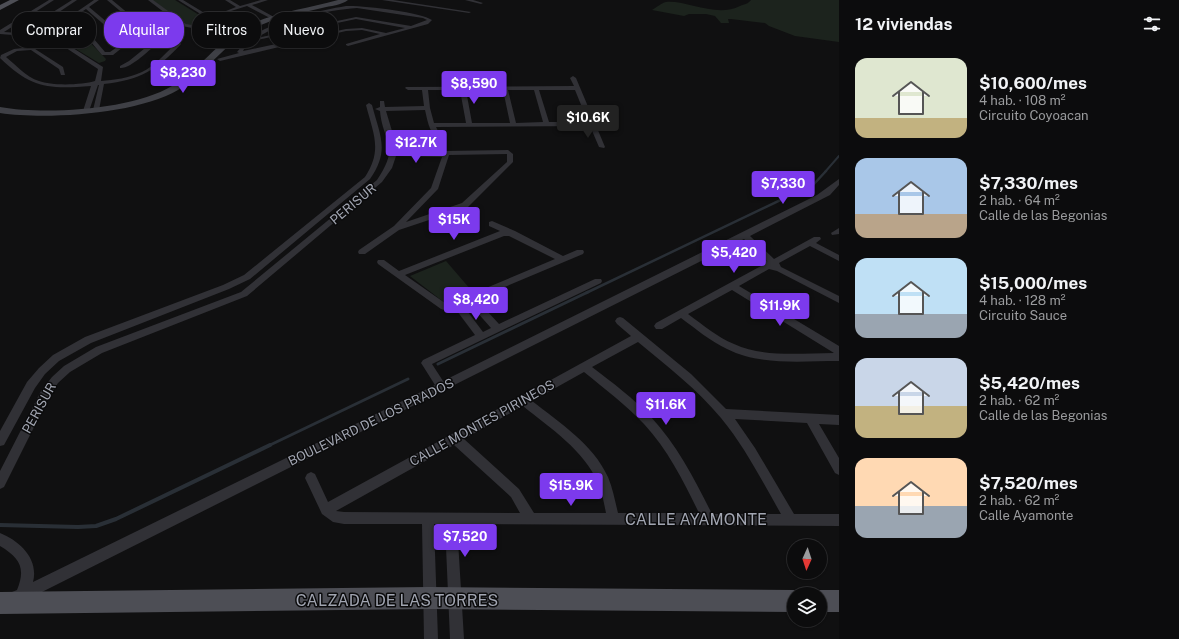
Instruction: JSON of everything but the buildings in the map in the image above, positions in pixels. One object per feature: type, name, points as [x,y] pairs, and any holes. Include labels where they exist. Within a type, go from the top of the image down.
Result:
[{"type":"main road","points":[[0,4],[7,0]]},
{"type":"main road","points":[[0,8],[15,0]]},
{"type":"main road","name":"CALZADA DE LAS TORRES","points":[[9,600],[429,598],[787,601]]},
{"type":"main road","points":[[827,601],[839,601]]},
{"type":"street","points":[[0,32],[52,0]]},
{"type":"street","points":[[56,12],[75,0]]},
{"type":"street","points":[[78,12],[97,0]]},
{"type":"street","points":[[109,0],[124,12]]},
{"type":"street","points":[[150,0],[186,26],[192,26]]},
{"type":"street","points":[[180,0],[200,12]]},
{"type":"street","points":[[227,0],[239,6]]},
{"type":"street","points":[[224,12],[239,6],[266,0]]},
{"type":"street","points":[[284,12],[330,0]]},
{"type":"street","points":[[384,0],[469,12]]},
{"type":"street","points":[[467,0],[482,3]]},
{"type":"street","points":[[287,12],[343,1],[353,7]]},
{"type":"street","points":[[254,3],[269,13]]},
{"type":"street","points":[[248,5],[269,14]]},
{"type":"street","points":[[86,7],[92,12]]},
{"type":"street","points":[[326,12],[353,7],[424,17],[430,20],[426,23],[348,45]]},
{"type":"street","points":[[96,15],[125,40],[126,43],[111,54],[106,55],[96,45]]},
{"type":"street","points":[[0,110],[19,113],[45,113],[96,110],[134,104],[168,92],[195,72],[227,41],[269,17]]},
{"type":"street","points":[[338,22],[352,19],[363,19],[411,27]]},
{"type":"street","points":[[338,23],[346,30]]},
{"type":"street","points":[[220,59],[346,30],[362,29],[386,34]]},
{"type":"street","points":[[0,32],[12,33]]},
{"type":"street","points":[[63,74],[61,68],[32,48],[16,50],[3,56],[3,58],[34,81],[40,84],[55,86],[127,78],[145,73],[174,48]]},
{"type":"street","points":[[70,48],[101,68],[98,82],[84,102],[86,111]]},
{"type":"street","points":[[122,67],[148,48]]},
{"type":"street","points":[[242,53],[240,52],[243,48]]},
{"type":"street","points":[[122,97],[159,88],[175,79],[193,62]]},
{"type":"street","points":[[573,78],[602,147]]},
{"type":"street","points":[[98,82],[102,85],[100,90],[103,100]]},
{"type":"street","points":[[159,88],[168,92]]},
{"type":"street","points":[[408,88],[577,88]]},
{"type":"street","points":[[425,88],[427,108],[432,125],[437,135]]},
{"type":"street","points":[[463,88],[469,125]]},
{"type":"street","points":[[505,88],[514,125]]},
{"type":"street","points":[[536,88],[547,125]]},
{"type":"street","points":[[92,91],[100,90]]},
{"type":"street","points":[[96,110],[103,100]]},
{"type":"street","points":[[84,102],[103,100]]},
{"type":"street","points":[[4,102],[31,106],[58,105]]},
{"type":"street","points":[[382,105],[393,152],[440,155],[446,153],[508,152],[510,154],[510,162],[465,205],[396,228]]},
{"type":"street","name":"PERISUR","points":[[0,441],[31,385],[42,371],[56,358],[88,340],[238,282],[254,271],[360,185],[374,170],[378,161],[380,148],[370,107],[382,105],[427,108]]},
{"type":"street","points":[[432,125],[592,124]]},
{"type":"street","name":"PERISUR","points":[[0,483],[36,412],[55,380],[67,369],[99,350],[244,294],[380,181],[388,170],[393,152]]},
{"type":"street","points":[[362,252],[396,228],[434,189],[446,153]]},
{"type":"street","name":"BOULEVARD DE LOS PRADOS","points":[[9,600],[442,387],[740,238],[827,193],[839,181]]},
{"type":"street","points":[[492,224],[562,259]]},
{"type":"street","points":[[399,274],[503,233],[512,233]]},
{"type":"street","points":[[740,238],[773,266],[839,300]]},
{"type":"street","points":[[659,326],[773,266],[814,241],[839,258]]},
{"type":"street","points":[[381,262],[441,306],[447,306],[470,298],[580,252]]},
{"type":"street","points":[[254,271],[266,277]]},
{"type":"street","points":[[442,387],[426,363],[598,281]]},
{"type":"street","points":[[733,286],[839,351]]},
{"type":"street","points":[[470,298],[498,329]]},
{"type":"street","points":[[456,303],[482,337]]},
{"type":"street","points":[[160,313],[165,325]]},
{"type":"street","points":[[681,314],[728,346],[739,351],[766,356],[839,357]]},
{"type":"street","points":[[620,321],[682,372],[725,414],[750,448],[791,520]]},
{"type":"street","name":"CALLE MONTES PIRINEOS","points":[[326,510],[638,337]]},
{"type":"street","points":[[584,366],[621,395],[649,422],[672,452],[690,482],[708,519]]},
{"type":"street","points":[[524,400],[583,450],[599,471],[604,481],[613,519]]},
{"type":"street","points":[[725,414],[811,420],[839,420]]},
{"type":"street","points":[[811,420],[839,469]]},
{"type":"street","points":[[455,438],[515,493],[530,518]]},
{"type":"street","points":[[311,478],[326,510]]},
{"type":"street","name":"CALLE AYAMONTE","points":[[326,510],[333,516],[344,518],[839,520]]},
{"type":"street","points":[[428,518],[431,639]]},
{"type":"street","points":[[451,518],[457,639]]},
{"type":"street","points":[[0,539],[13,545],[27,566],[28,574],[9,600]]},
{"type":"shaded area","points":[[152,0],[175,0],[194,12],[192,12],[192,24],[187,25],[184,23],[184,12],[169,12]]},
{"type":"shaded area","points":[[751,0],[839,0],[839,42],[795,36],[765,23],[728,19],[729,23],[721,23],[715,16],[706,14],[689,14],[684,16],[652,10],[666,2],[683,3],[702,8],[721,10],[731,9],[746,4]]},
{"type":"shaded area","points":[[74,48],[95,48],[106,59],[105,61],[99,63]]},
{"type":"shaded area","points":[[446,261],[471,290],[445,303],[410,276]]},
{"type":"waterway","points":[[825,172],[839,156]]},
{"type":"waterway","points":[[586,293],[814,184],[826,171]]},
{"type":"waterway","points":[[438,364],[588,292]]},
{"type":"waterway","points":[[268,446],[408,379]]},
{"type":"waterway","points":[[0,525],[96,526],[116,519],[270,445]]}]
